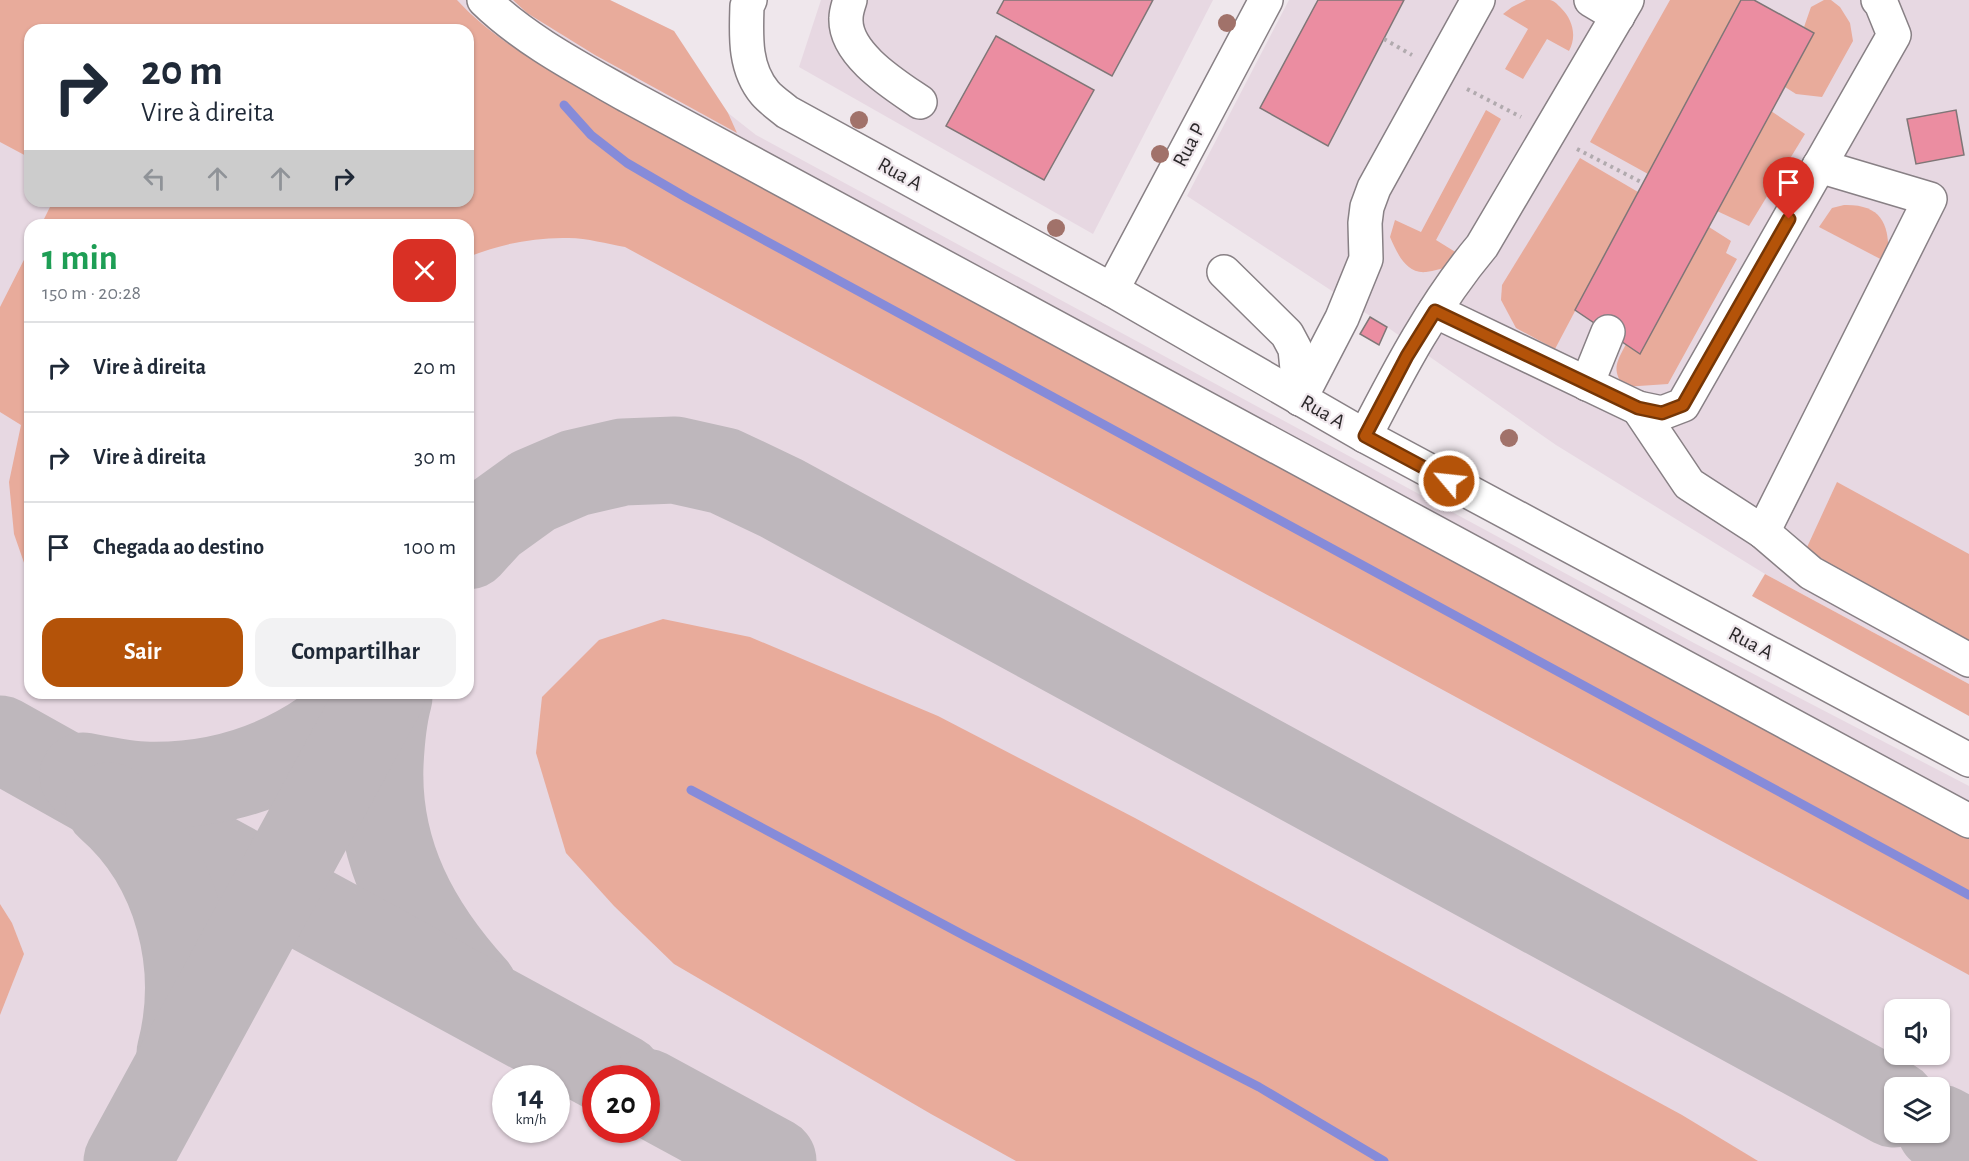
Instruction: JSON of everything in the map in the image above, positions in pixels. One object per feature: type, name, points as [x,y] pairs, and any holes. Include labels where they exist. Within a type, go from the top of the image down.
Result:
[{"type":"lane","points":[[484,0],[529,36],[578,68],[628,96],[1969,821]]},
{"type":"lane","name":"Rua A","points":[[750,0],[747,6],[745,44],[752,71],[765,93],[787,112],[1112,290],[1365,436],[1969,760]]},
{"type":"lane","points":[[850,0],[846,20],[855,47],[882,76],[920,102]]},
{"type":"lane","name":"Rua P","points":[[1112,290],[1266,0]]},
{"type":"lane","points":[[1300,399],[1342,318],[1366,259],[1365,223],[1367,207],[1374,188],[1478,0]]},
{"type":"lane","points":[[1435,311],[1638,408],[1662,413],[1683,405],[1894,35],[1878,0]]},
{"type":"lane","points":[[1365,436],[1407,356],[1460,273],[1482,246],[1548,134],[1612,5]]},
{"type":"lane","points":[[1763,532],[1930,199],[1819,166]]},
{"type":"lane","points":[[1224,272],[1287,334],[1295,349],[1300,399]]},
{"type":"lane","points":[[1587,384],[1608,332]]},
{"type":"lane","points":[[1638,408],[1689,484],[1763,532],[1811,573],[1969,660]]},
{"type":"path","points":[[1384,39],[1464,88],[1643,183]]},
{"type":"shaded area","points":[[0,0],[610,0],[674,31],[728,113],[756,135],[1694,643],[1969,786],[1969,1161],[0,1161]]},
{"type":"shaded area","points":[[0,0],[457,0],[498,36],[575,86],[1897,800],[1969,836],[1969,975],[625,247],[576,238],[556,238],[505,245],[474,255],[474,219],[44,219],[50,207],[474,207],[474,24],[24,24],[24,155],[0,142]]},
{"type":"shaded area","points":[[513,0],[610,0],[674,31],[728,113],[737,133],[595,55],[527,13]]},
{"type":"shaded area","points":[[821,0],[1213,0],[1093,234],[799,67]]},
{"type":"shaded area","points":[[1289,0],[1969,0],[1969,684],[1765,574],[1556,445],[1387,327],[1187,196]]},
{"type":"shaded area","points":[[1526,0],[1555,2],[1571,23],[1573,40],[1569,51],[1547,39],[1523,79],[1505,69],[1528,29],[1503,14]]},
{"type":"shaded area","points":[[1670,0],[1741,0],[1648,174],[1590,142]]},
{"type":"shaded area","points":[[1824,0],[1831,0],[1840,7],[1850,23],[1853,41],[1822,97],[1796,94],[1785,87],[1814,33],[1804,27],[1811,7]]},
{"type":"shaded area","points":[[1486,110],[1501,119],[1436,240],[1457,253],[1451,267],[1426,272],[1413,270],[1403,261],[1390,237],[1395,220],[1421,232]]},
{"type":"shaded area","points":[[1771,111],[1805,134],[1749,226],[1717,211]]},
{"type":"shaded area","points":[[1580,158],[1638,192],[1555,349],[1516,328],[1501,300],[1502,285]]},
{"type":"shaded area","points":[[1844,205],[1868,209],[1882,220],[1888,239],[1888,263],[1819,227],[1832,208]]},
{"type":"shaded area","points":[[1709,227],[1731,241],[1726,253],[1737,259],[1668,384],[1624,387],[1618,375],[1617,366],[1626,344]]},
{"type":"shaded area","points":[[24,260],[24,563],[14,534],[9,482],[21,425],[0,412],[0,307]]},
{"type":"shaded area","points":[[1837,482],[1969,554],[1969,644],[1803,556]]},
{"type":"shaded area","points":[[1765,574],[1969,684],[1969,716],[1752,596]]},
{"type":"shaded area","points":[[663,619],[750,637],[938,716],[1135,818],[1682,1115],[1758,1161],[1016,1161],[674,964],[614,906],[566,853],[536,753],[542,697],[599,640]]},
{"type":"shaded area","points":[[0,904],[12,923],[24,954],[0,1015]]},
{"type":"building","points":[[1004,0],[1153,0],[1112,76],[997,13]]},
{"type":"building","points":[[1318,0],[1404,0],[1328,146],[1260,108]]},
{"type":"building","points":[[1741,0],[1754,0],[1814,33],[1640,354],[1575,310]]},
{"type":"building","points":[[996,36],[1094,90],[1044,180],[946,126]]},
{"type":"building","points":[[1956,110],[1964,155],[1916,164],[1907,119]]},
{"type":"building","points":[[1370,317],[1387,327],[1379,345],[1360,334]]},
{"type":"waterway","points":[[564,105],[591,135],[627,163],[687,198],[1969,895]]},
{"type":"waterway","points":[[691,790],[967,937],[1259,1087],[1384,1161]]},
{"type":"taxiway","points":[[474,539],[490,522],[533,491],[575,473],[623,462],[675,460],[724,471],[781,498],[1884,1099]]},
{"type":"taxiway","points":[[83,776],[143,785],[207,781],[238,774],[295,751],[348,715],[365,699]]},
{"type":"taxiway","points":[[127,1161],[379,699]]},
{"type":"taxiway","points":[[389,699],[380,765],[385,829],[393,858],[404,886],[434,940],[474,989]]},
{"type":"taxiway","points":[[0,739],[597,1065]]},
{"type":"taxiway","points":[[109,806],[133,830],[152,858],[168,887],[179,919],[186,952],[188,986],[186,1020],[180,1053]]},
{"type":"taxiway","points":[[660,1100],[773,1161]]},
{"type":"taxiway","points":[[1950,1134],[1969,1144]]},
{"type":"route","points":[[1449,481],[1365,436],[1407,356],[1435,311],[1638,408],[1662,413],[1683,405],[1789,219]]}]
